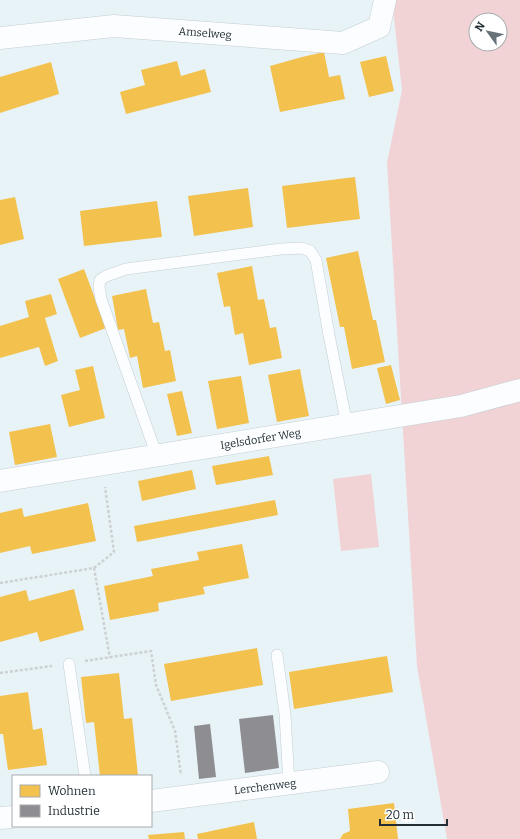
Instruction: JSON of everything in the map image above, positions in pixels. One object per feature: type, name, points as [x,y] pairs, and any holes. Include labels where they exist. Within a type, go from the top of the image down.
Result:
[{"type":"street","name":"Amselweg","points":[[0,38],[114,26],[343,43],[379,27],[385,0]]},
{"type":"street","name":"Igelsdorfer Weg","points":[[0,481],[461,406],[520,390]]},
{"type":"street","name":"Lerchenweg","points":[[152,801],[378,772]]},
{"type":"street","points":[[0,818],[12,817]]},
{"type":"lane","points":[[157,456],[101,299],[99,287],[100,280],[106,276],[126,269],[281,249],[302,248],[310,251],[316,260],[347,425]]},
{"type":"lane","points":[[277,655],[285,714],[289,784]]},
{"type":"lane","points":[[69,664],[85,775]]},
{"type":"path","points":[[0,583],[94,568],[114,552],[103,465]]},
{"type":"path","points":[[94,568],[110,658]]},
{"type":"path","points":[[0,672],[69,664],[151,651],[156,685],[175,731],[185,797]]},
{"type":"shaded area","points":[[392,0],[520,0],[520,839],[447,839],[417,666],[387,163],[402,90]]},
{"type":"shaded area","points":[[371,474],[379,547],[341,551],[333,479]]},
{"type":"building: Wohnen","points":[[324,52],[329,77],[340,75],[345,99],[280,112],[270,66]]},
{"type":"building: Wohnen","points":[[386,56],[394,91],[369,97],[360,62]]},
{"type":"building: Wohnen","points":[[177,61],[181,76],[205,69],[211,92],[126,114],[120,92],[145,85],[141,70]]},
{"type":"building: Wohnen","points":[[51,62],[59,94],[0,113],[0,77]]},
{"type":"building: Wohnen","points":[[355,177],[360,219],[287,228],[282,186]]},
{"type":"building: Wohnen","points":[[248,188],[253,227],[194,236],[188,196]]},
{"type":"building: Wohnen","points":[[15,197],[24,239],[0,245],[0,200]]},
{"type":"building: Wohnen","points":[[157,201],[162,237],[84,246],[80,211]]},
{"type":"building: Wohnen","points":[[358,251],[373,320],[376,320],[385,362],[352,369],[344,327],[340,327],[326,258]]},
{"type":"building: Wohnen","points":[[252,266],[258,300],[264,299],[270,328],[276,327],[282,358],[249,365],[243,333],[235,335],[230,306],[224,307],[217,273]]},
{"type":"building: Wohnen","points":[[84,269],[106,328],[80,338],[58,279]]},
{"type":"building: Wohnen","points":[[146,289],[153,323],[159,322],[165,351],[170,350],[176,381],[143,388],[137,356],[130,358],[124,329],[118,330],[112,296]]},
{"type":"building: Wohnen","points":[[51,294],[57,314],[45,318],[58,361],[45,366],[39,347],[0,358],[0,326],[29,317],[25,301]]},
{"type":"building: Wohnen","points":[[391,365],[400,400],[386,404],[377,368]]},
{"type":"building: Wohnen","points":[[93,366],[105,418],[69,427],[61,395],[80,390],[75,370]]},
{"type":"building: Wohnen","points":[[300,369],[309,416],[277,422],[268,375]]},
{"type":"building: Wohnen","points":[[241,376],[249,423],[217,429],[208,381]]},
{"type":"building: Wohnen","points":[[182,391],[192,433],[177,436],[167,394]]},
{"type":"building: Wohnen","points":[[50,424],[57,457],[15,465],[9,432]]},
{"type":"building: Wohnen","points":[[269,456],[273,475],[216,485],[212,466]]},
{"type":"building: Wohnen","points":[[192,470],[196,489],[142,501],[138,481]]},
{"type":"building: Wohnen","points":[[275,500],[278,515],[137,542],[134,526]]},
{"type":"building: Wohnen","points":[[88,503],[96,541],[32,554],[30,546],[0,553],[0,513],[22,508],[24,517]]},
{"type":"building: Wohnen","points":[[242,544],[249,578],[203,587],[205,594],[158,603],[159,611],[110,620],[104,586],[153,576],[151,569],[199,560],[197,552]]},
{"type":"building: Wohnen","points":[[74,589],[84,630],[40,642],[37,632],[0,642],[0,597],[26,590],[29,601]]},
{"type":"building: Wohnen","points":[[257,648],[263,685],[171,701],[164,664]]},
{"type":"building: Wohnen","points":[[387,656],[393,692],[294,709],[289,672]]},
{"type":"building: Wohnen","points":[[119,673],[124,719],[132,718],[138,775],[100,775],[94,722],[86,723],[81,677]]},
{"type":"building: Wohnen","points":[[28,692],[33,730],[42,728],[47,765],[8,770],[3,734],[0,734],[0,696]]},
{"type":"building: Wohnen","points":[[394,803],[398,839],[340,839],[343,834],[350,831],[348,809]]},
{"type":"building: Wohnen","points":[[254,822],[257,839],[198,839],[197,834]]},
{"type":"building: Wohnen","points":[[184,832],[185,839],[149,839],[148,835]]},
{"type":"building: Industrie","points":[[273,715],[279,768],[245,773],[239,719]]},
{"type":"building: Industrie","points":[[210,724],[216,777],[199,779],[194,726]]}]
